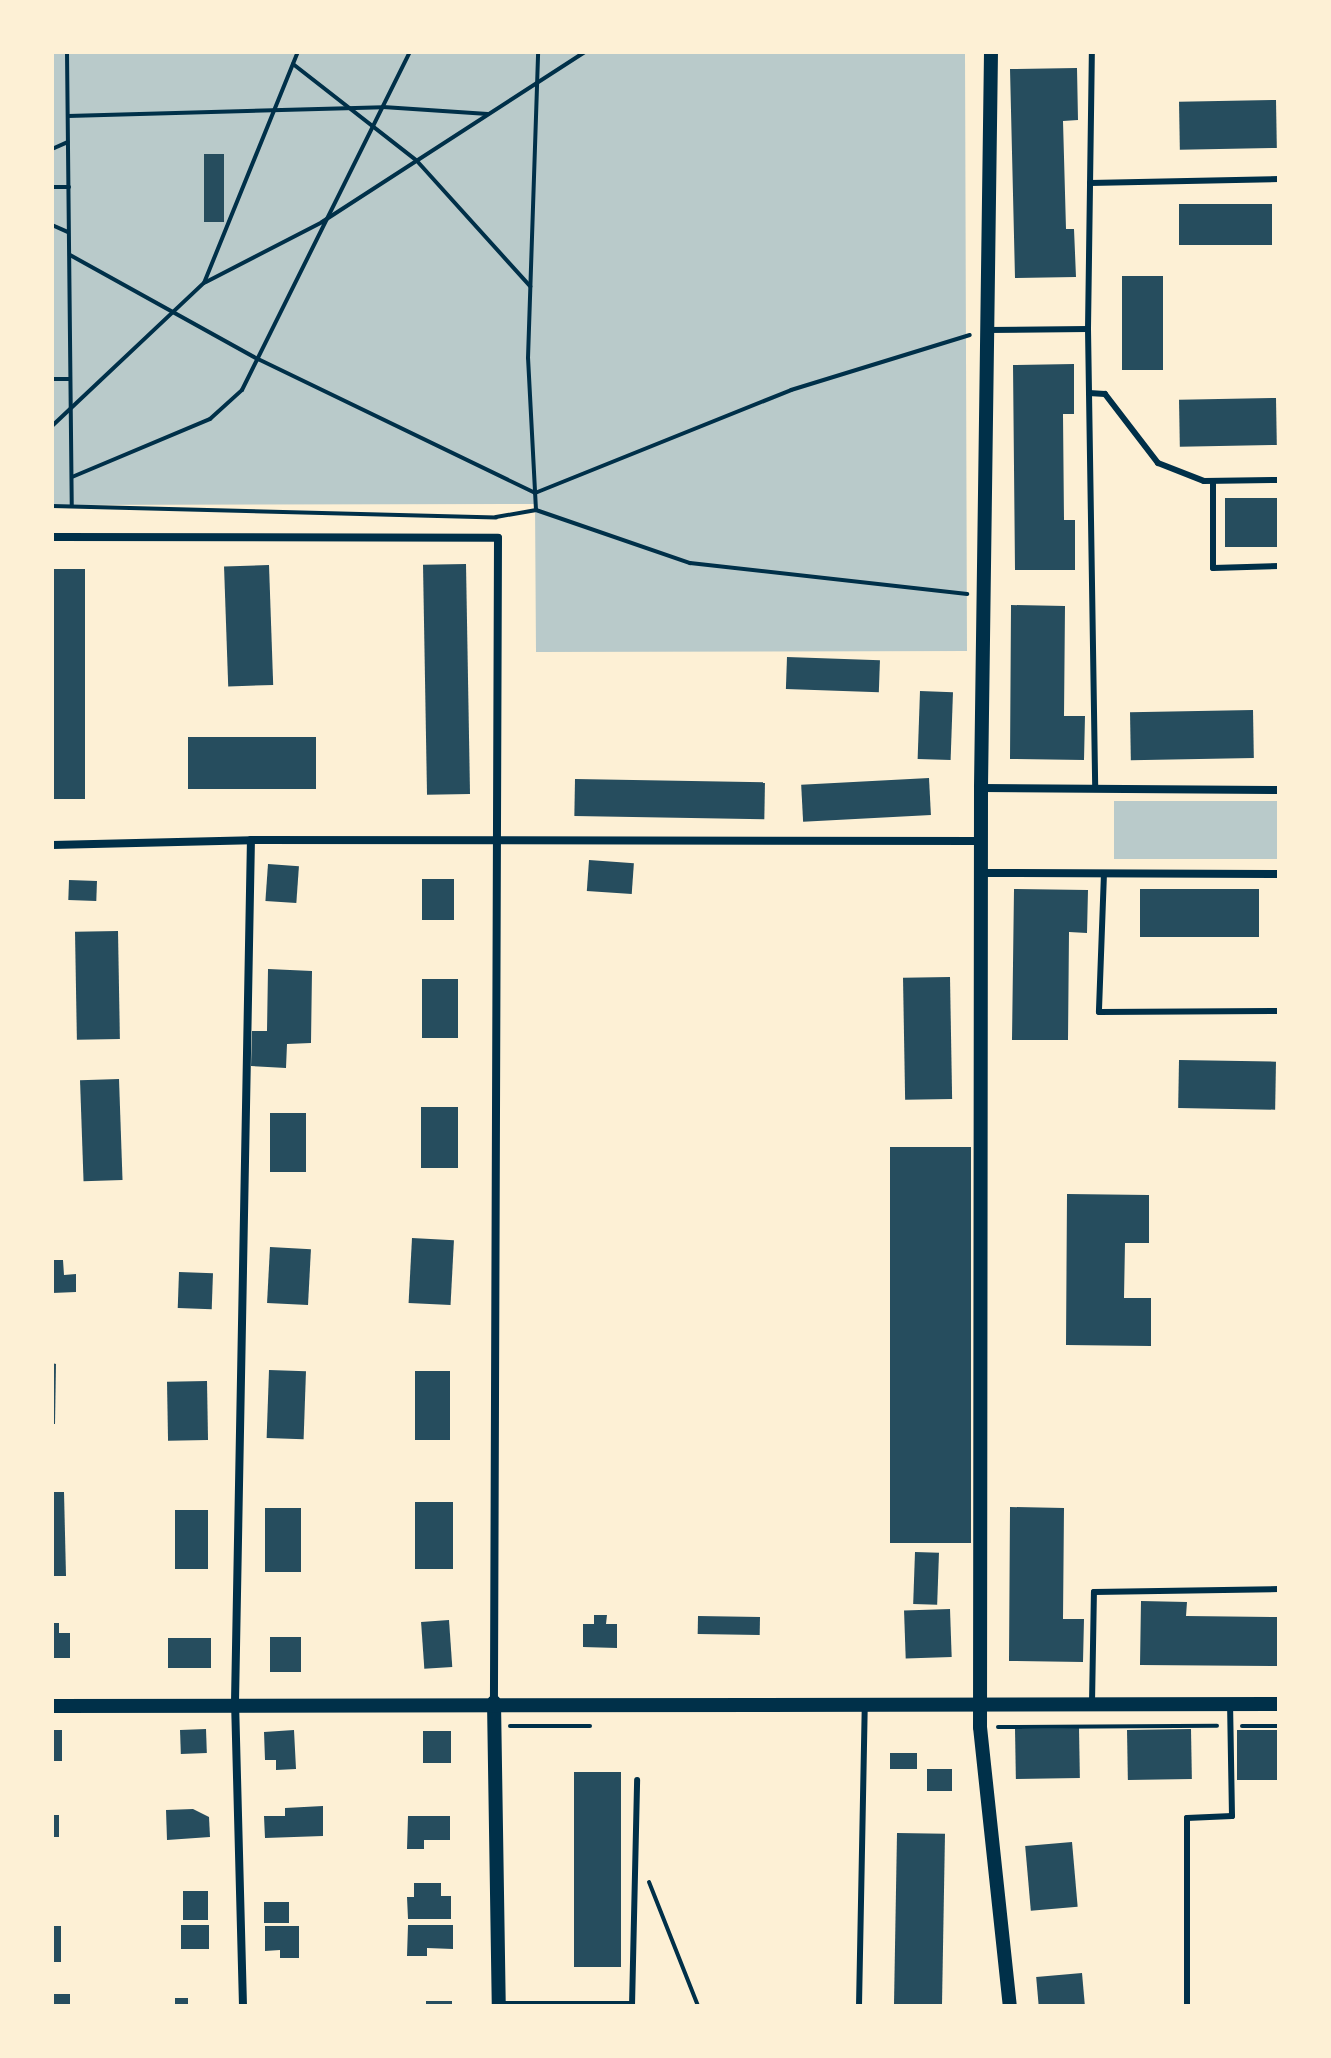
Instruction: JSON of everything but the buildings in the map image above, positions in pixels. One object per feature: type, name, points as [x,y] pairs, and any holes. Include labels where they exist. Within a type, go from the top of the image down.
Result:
[{"type":"street","points":[[991,52],[981,788],[980,1727],[1010,2006]]},
{"type":"street","points":[[52,537],[498,538],[494,1702],[499,2005]]},
{"type":"street","points":[[981,788],[1279,790]]},
{"type":"street","points":[[243,2006],[235,1702],[251,840]]},
{"type":"street","points":[[52,845],[251,840],[982,841]]},
{"type":"street","points":[[983,873],[1279,874]]},
{"type":"street","points":[[52,1706],[235,1702],[1279,1704]]},
{"type":"lane","points":[[1092,52],[1088,329],[1095,788]]},
{"type":"lane","points":[[1090,183],[1279,179]]},
{"type":"lane","points":[[987,330],[1088,329]]},
{"type":"lane","points":[[1089,393],[1105,394],[1158,463],[1213,481],[1279,480]]},
{"type":"lane","points":[[1213,481],[1213,568],[1279,566]]},
{"type":"lane","points":[[1104,873],[1099,1012],[1279,1011]]},
{"type":"lane","points":[[1092,1705],[1094,1592],[1279,1589]]},
{"type":"lane","points":[[859,2006],[865,1704]]},
{"type":"lane","points":[[1187,2006],[1187,1818],[1232,1816],[1230,1704]]},
{"type":"lane","points":[[499,2005],[632,2005],[637,1780]]},
{"type":"path","points":[[67,52],[73,507]]},
{"type":"path","points":[[204,283],[298,52]]},
{"type":"path","points":[[72,477],[210,419],[242,390],[410,52]]},
{"type":"path","points":[[536,510],[531,287],[538,52]]},
{"type":"path","points":[[52,426],[204,283],[329,217],[585,52]]},
{"type":"path","points":[[293,64],[345,108],[417,161],[531,287]]},
{"type":"path","points":[[68,116],[383,107],[490,114]]},
{"type":"path","points":[[52,149],[68,142]]},
{"type":"path","points":[[52,187],[69,187]]},
{"type":"path","points":[[52,225],[69,232]]},
{"type":"path","points":[[70,255],[258,359],[535,493],[791,390],[987,330]]},
{"type":"path","points":[[52,379],[70,379]]},
{"type":"path","points":[[52,506],[496,517],[536,510],[690,563],[984,597]]},
{"type":"path","points":[[496,517],[498,538]]},
{"type":"path","points":[[980,1727],[1279,1726]]},
{"type":"path","points":[[635,1847],[698,2006]]},
{"type":"shaded area","points":[[52,52],[965,52],[967,651],[536,652],[535,504],[52,505]]},
{"type":"shaded area","points":[[1114,801],[1279,801],[1279,859],[1114,859]]}]
